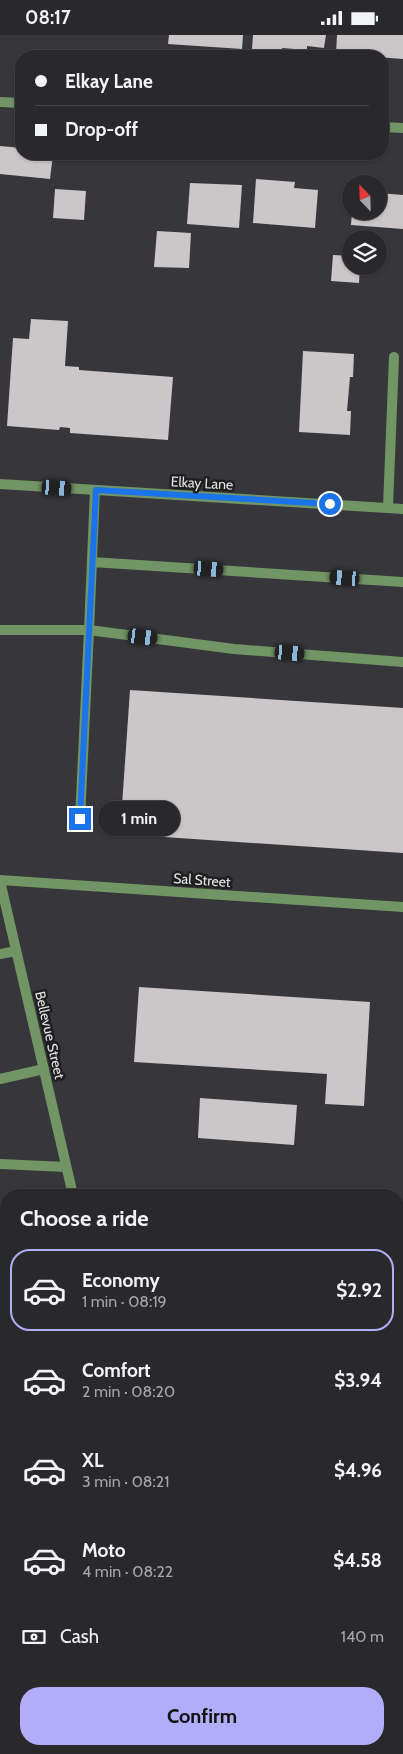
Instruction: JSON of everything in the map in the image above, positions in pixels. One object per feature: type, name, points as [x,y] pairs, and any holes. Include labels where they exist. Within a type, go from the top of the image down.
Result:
[{"type":"street","points":[[0,102],[15,103]]},
{"type":"street","points":[[389,127],[403,128]]},
{"type":"street","points":[[388,507],[394,357]]},
{"type":"street","name":"Elkay Lane","points":[[0,484],[403,509]]},
{"type":"street","points":[[80,819],[96,490]]},
{"type":"street","points":[[92,562],[403,582]]},
{"type":"street","points":[[0,630],[89,630],[234,649],[403,662]]},
{"type":"street","name":"Sal Street","points":[[0,881],[403,907]]},
{"type":"street","name":"Bellevue Street","points":[[0,881],[72,1189]]},
{"type":"street","points":[[0,954],[16,951]]},
{"type":"street","points":[[0,1079],[44,1069]]},
{"type":"street","points":[[0,1164],[66,1167]]},
{"type":"building","points":[[169,35],[243,35],[242,49],[168,44]]},
{"type":"building","points":[[253,35],[326,35],[324,48],[307,46],[307,50],[282,48],[282,50],[252,49]]},
{"type":"building","points":[[337,35],[403,35],[403,59],[389,58],[389,50],[336,50]]},
{"type":"building","points":[[0,146],[15,147],[15,160],[52,160],[50,179],[0,174]]},
{"type":"building","points":[[256,179],[295,182],[294,188],[318,190],[315,228],[253,223]]},
{"type":"building","points":[[190,183],[242,185],[239,228],[187,224]]},
{"type":"building","points":[[55,189],[86,191],[84,220],[53,218]]},
{"type":"building","points":[[388,194],[403,195],[403,229],[351,225],[351,220],[388,220]]},
{"type":"building","points":[[157,231],[191,233],[189,268],[154,267]]},
{"type":"building","points":[[333,255],[342,256],[342,275],[359,275],[359,283],[331,281]]},
{"type":"building","points":[[31,319],[68,321],[65,366],[79,367],[79,370],[173,377],[168,440],[70,433],[70,428],[60,427],[59,430],[7,426],[13,338],[29,339]]},
{"type":"building","points":[[303,351],[354,354],[353,377],[350,377],[347,411],[351,411],[350,435],[299,432]]},
{"type":"building","points":[[130,690],[403,708],[403,853],[120,834]]},
{"type":"building","points":[[139,987],[370,1002],[364,1106],[325,1104],[327,1074],[134,1062]]},
{"type":"building","points":[[200,1098],[297,1105],[294,1145],[198,1138]]},
{"type":"route","points":[[80,819],[96,490],[330,504]]}]
